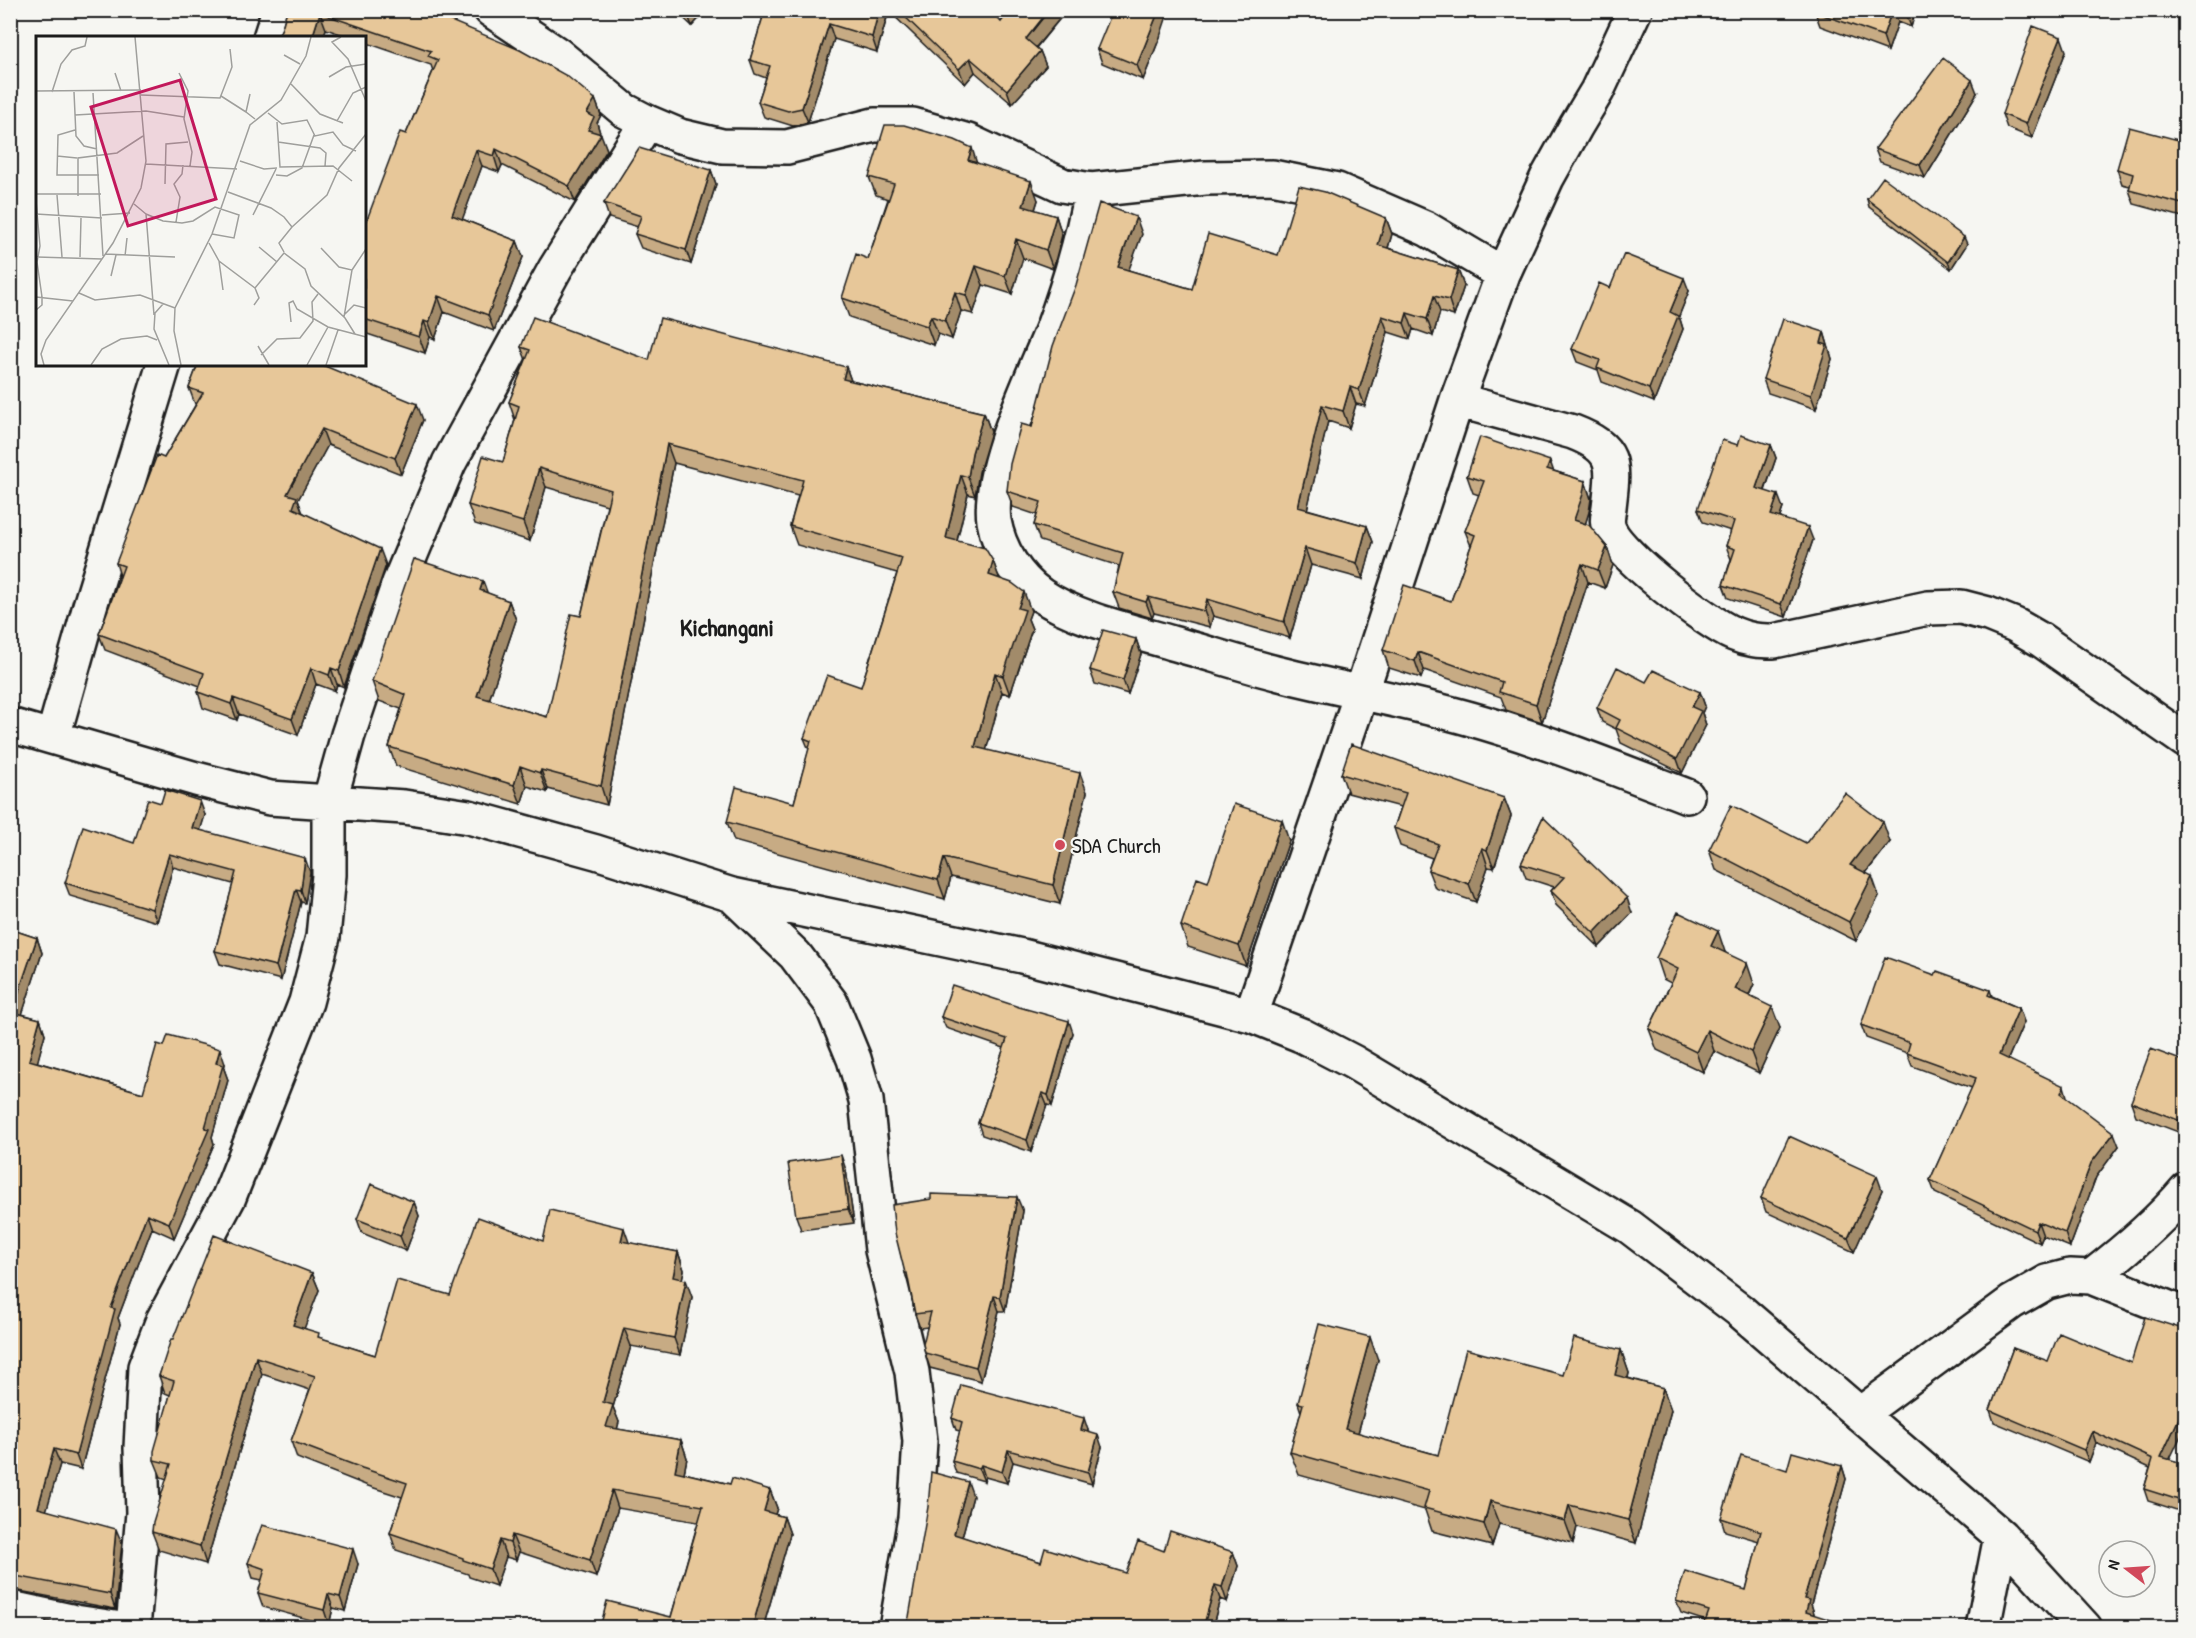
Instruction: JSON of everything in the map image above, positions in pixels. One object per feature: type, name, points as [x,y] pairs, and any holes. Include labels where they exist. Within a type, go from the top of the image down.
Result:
[{"type":"street","points":[[271,36],[279,10]]},
{"type":"street","points":[[491,10],[557,54],[624,110],[680,136],[722,146],[787,147],[874,125],[913,125],[968,141],[1062,185],[1091,190],[1205,178],[1272,177],[1337,189],[1427,229],[1503,274]]},
{"type":"street","points":[[1251,1015],[1361,694],[1457,400],[1503,274],[1547,178],[1575,126],[1598,91],[1635,10]]},
{"type":"street","points":[[133,1628],[143,1513],[141,1448],[146,1367],[163,1320],[229,1197],[306,1002],[323,937],[329,875],[329,803],[348,735],[399,584],[449,463],[555,269],[647,122]]},
{"type":"street","points":[[1091,190],[1074,265],[1053,327],[1005,450],[994,490],[994,521],[1002,551],[1039,594],[1063,608],[1125,629],[1278,674],[1470,719],[1585,757],[1688,796]]},
{"type":"street","points":[[53,737],[90,606],[163,366]]},
{"type":"street","points":[[1457,400],[1573,432],[1589,438],[1602,447],[1610,458],[1612,468],[1607,524],[1615,541],[1676,594],[1712,622],[1732,633],[1752,640],[1774,641],[1928,608],[1961,607],[1988,614],[2015,625],[2041,640],[2186,741]]},
{"type":"street","points":[[10,725],[270,798],[404,807],[469,817],[596,852],[732,895],[1022,956],[1251,1015],[1301,1035],[1353,1062],[1630,1227],[1739,1310],[2001,1536],[2085,1628]]},
{"type":"street","points":[[732,895],[795,955],[831,1003],[854,1059],[866,1100],[882,1250],[912,1372],[920,1441],[915,1518],[896,1628]]},
{"type":"street","points":[[2091,1277],[2125,1251],[2165,1215],[2186,1190]]},
{"type":"street","points":[[1860,1413],[2012,1302],[2047,1282],[2070,1276],[2091,1277],[2186,1314]]},
{"type":"street","points":[[1983,1628],[2001,1536]]},
{"type":"street","points":[[10,1608],[115,1628]]},
{"type":"building","points":[[287,10],[425,10],[520,50],[567,76],[595,99],[587,113],[594,117],[588,130],[601,134],[569,186],[496,149],[494,156],[476,150],[452,215],[517,241],[488,315],[438,296],[429,323],[424,321],[419,337],[366,320],[366,222],[400,132],[406,134],[438,60],[428,56],[431,51],[320,13],[313,36],[278,36]]},
{"type":"building","points":[[765,10],[879,10],[872,37],[829,24],[802,108],[788,111],[758,102],[770,66],[750,60]]},
{"type":"building","points":[[898,10],[990,10],[1001,22],[1010,10],[1049,10],[1026,39],[1040,51],[1007,90],[970,58],[959,69]]},
{"type":"building","points":[[1113,10],[1159,10],[1137,65],[1097,49]]},
{"type":"building","points":[[1816,10],[1892,10],[1883,36],[1815,12]]},
{"type":"building","points":[[2033,26],[2061,37],[2026,124],[2002,114]]},
{"type":"building","points":[[1943,58],[1972,80],[1920,165],[1875,149]]},
{"type":"building","points":[[885,125],[904,125],[955,140],[972,148],[968,160],[1031,181],[1023,206],[1056,216],[1046,250],[1016,239],[1005,276],[976,266],[966,295],[955,292],[945,321],[931,316],[927,326],[842,298],[856,254],[868,259],[894,184],[869,177]]},
{"type":"building","points":[[2129,127],[2186,142],[2186,205],[2129,190],[2133,174],[2117,169]]},
{"type":"building","points":[[639,148],[711,170],[686,250],[635,234],[641,216],[604,203]]},
{"type":"building","points":[[1883,177],[1964,237],[1948,262],[1867,199]]},
{"type":"building","points":[[1299,186],[1325,192],[1386,218],[1378,245],[1458,270],[1449,300],[1434,296],[1427,319],[1407,313],[1404,323],[1382,316],[1359,390],[1350,387],[1343,411],[1322,405],[1298,507],[1367,526],[1357,563],[1305,548],[1284,622],[1207,599],[1204,611],[1148,597],[1146,602],[1113,592],[1123,553],[1034,525],[1041,502],[1007,491],[1010,464],[1021,424],[1032,427],[1053,346],[1076,285],[1099,203],[1136,217],[1118,267],[1192,289],[1208,234],[1278,255]]},
{"type":"building","points":[[1624,254],[1684,278],[1670,312],[1678,316],[1649,389],[1597,368],[1600,360],[1572,349],[1599,283],[1610,288]]},
{"type":"building","points":[[533,317],[649,360],[660,318],[846,367],[843,379],[984,413],[972,453],[968,477],[961,475],[946,538],[985,548],[993,561],[989,575],[1012,583],[1024,592],[1018,608],[1025,610],[1003,676],[995,673],[975,747],[1080,773],[1053,885],[944,858],[938,880],[727,822],[736,787],[794,803],[811,741],[804,738],[827,675],[861,687],[902,558],[790,526],[803,480],[667,444],[601,786],[541,770],[540,773],[520,766],[514,785],[389,747],[406,695],[372,681],[414,559],[483,581],[480,590],[509,601],[477,696],[547,717],[571,614],[581,616],[611,490],[539,468],[523,522],[468,505],[483,456],[503,462],[519,406],[509,402],[530,350],[521,347]]},
{"type":"building","points":[[1783,319],[1824,332],[1821,343],[1827,345],[1811,395],[1763,379]]},
{"type":"building","points":[[197,366],[325,366],[417,404],[395,458],[322,429],[287,494],[297,497],[293,508],[380,549],[339,671],[331,668],[329,675],[311,668],[292,719],[233,698],[231,704],[198,692],[204,673],[99,634],[124,566],[116,563],[157,455],[164,458],[203,393],[189,388]]},
{"type":"building","points":[[1741,435],[1771,445],[1756,488],[1778,495],[1771,515],[1808,527],[1781,604],[1723,585],[1735,549],[1726,546],[1734,521],[1698,509],[1722,440],[1738,445]]},
{"type":"building","points":[[1480,437],[1550,461],[1547,469],[1585,481],[1574,520],[1589,525],[1607,547],[1598,570],[1582,564],[1536,704],[1499,692],[1502,682],[1418,652],[1415,661],[1383,650],[1404,585],[1451,601],[1475,535],[1465,531],[1484,481],[1467,476]]},
{"type":"building","points":[[1103,630],[1136,639],[1123,680],[1090,670]]},
{"type":"building","points":[[1617,667],[1646,682],[1653,670],[1700,692],[1692,707],[1701,711],[1677,759],[1616,728],[1620,720],[1597,708]]},
{"type":"building","points":[[1351,744],[1504,798],[1487,850],[1482,848],[1469,884],[1428,870],[1438,844],[1394,828],[1406,793],[1341,774]]},
{"type":"building","points":[[165,790],[200,801],[192,828],[305,858],[301,890],[296,889],[276,966],[215,951],[236,872],[169,854],[152,909],[65,883],[83,826],[134,843],[148,799],[161,803]]},
{"type":"building","points":[[1845,793],[1883,822],[1850,865],[1872,876],[1849,922],[1709,850],[1731,805],[1806,843]]},
{"type":"building","points":[[1234,804],[1282,820],[1239,946],[1181,926],[1197,878],[1208,882]]},
{"type":"building","points":[[1543,817],[1627,898],[1594,933],[1551,891],[1564,877],[1521,864]]},
{"type":"building","points":[[1678,912],[1718,931],[1711,946],[1747,963],[1735,989],[1772,1007],[1751,1052],[1707,1030],[1696,1052],[1649,1029],[1678,969],[1656,958]]},
{"type":"building","points":[[10,929],[37,938],[12,1012],[40,1019],[29,1060],[143,1093],[157,1044],[164,1046],[168,1035],[220,1049],[216,1063],[223,1065],[205,1128],[209,1129],[169,1223],[147,1214],[111,1308],[115,1309],[76,1455],[54,1449],[38,1508],[116,1529],[110,1594],[10,1575]]},
{"type":"building","points":[[1885,957],[1935,975],[1937,971],[1990,990],[1988,995],[2019,1008],[1999,1055],[2064,1086],[2061,1093],[2114,1133],[2091,1163],[2065,1233],[2038,1222],[2035,1230],[1930,1180],[1976,1078],[1907,1053],[1910,1043],[1861,1025]]},
{"type":"building","points":[[952,985],[1069,1021],[1048,1095],[1042,1093],[1027,1140],[978,1123],[1007,1039],[941,1017]]},
{"type":"building","points":[[2151,1049],[2186,1062],[2186,1123],[2131,1102]]},
{"type":"building","points":[[1789,1136],[1877,1176],[1848,1238],[1761,1198]]},
{"type":"building","points":[[841,1155],[848,1209],[796,1216],[788,1163]]},
{"type":"building","points":[[371,1184],[414,1202],[400,1236],[357,1219]]},
{"type":"building","points":[[931,1194],[1017,1197],[1000,1297],[994,1296],[976,1367],[925,1353],[923,1344],[931,1312],[915,1314],[907,1273],[905,1273],[895,1233],[892,1205],[931,1199]]},
{"type":"building","points":[[550,1210],[624,1228],[621,1241],[678,1252],[673,1277],[686,1280],[674,1338],[624,1328],[603,1402],[613,1405],[606,1427],[681,1440],[675,1471],[730,1484],[732,1478],[770,1490],[764,1511],[784,1517],[752,1628],[600,1628],[607,1601],[671,1617],[703,1506],[612,1490],[590,1560],[512,1535],[510,1543],[500,1540],[490,1569],[390,1533],[407,1483],[291,1441],[315,1376],[256,1357],[200,1546],[152,1532],[171,1464],[154,1460],[154,1451],[174,1381],[159,1376],[171,1339],[173,1339],[214,1235],[312,1273],[293,1325],[319,1333],[318,1337],[375,1355],[397,1280],[450,1295],[478,1217],[543,1241]]},
{"type":"building","points":[[2145,1317],[2186,1330],[2186,1403],[2161,1457],[2186,1464],[2186,1490],[2182,1501],[2144,1489],[2153,1459],[2092,1431],[2084,1450],[1990,1410],[2013,1348],[2048,1361],[2059,1333],[2131,1363]]},
{"type":"building","points":[[1319,1324],[1370,1337],[1345,1429],[1438,1455],[1466,1349],[1563,1375],[1574,1338],[1621,1350],[1615,1375],[1663,1388],[1628,1520],[1569,1505],[1565,1521],[1490,1501],[1484,1524],[1424,1508],[1429,1491],[1290,1452],[1303,1404],[1298,1403]]},
{"type":"building","points":[[961,1385],[1084,1418],[1081,1430],[1098,1435],[1088,1472],[1008,1450],[1002,1472],[981,1465],[979,1469],[952,1461],[962,1422],[952,1418]]},
{"type":"building","points":[[1792,1452],[1842,1466],[1804,1599],[1809,1600],[1806,1612],[1856,1628],[1703,1628],[1709,1611],[1676,1601],[1685,1571],[1746,1590],[1761,1531],[1721,1518],[1741,1455],[1787,1470]]},
{"type":"building","points":[[931,1472],[968,1482],[954,1534],[1041,1562],[1045,1548],[1126,1573],[1138,1541],[1164,1551],[1170,1531],[1233,1552],[1222,1587],[1215,1585],[1203,1628],[903,1628],[909,1617],[928,1507]]},
{"type":"building","points":[[262,1525],[353,1549],[340,1597],[328,1594],[324,1610],[258,1593],[265,1569],[248,1563]]},
{"type":"building","points":[[46,1621],[79,1628],[45,1628]]},
{"type":"building","points":[[508,1623],[522,1628],[507,1628]]},
{"type":"place","name":"SDA Church","points":[[1060,845]]},
{"type":"district","name":"Kichangani","points":[[727,627]]}]
